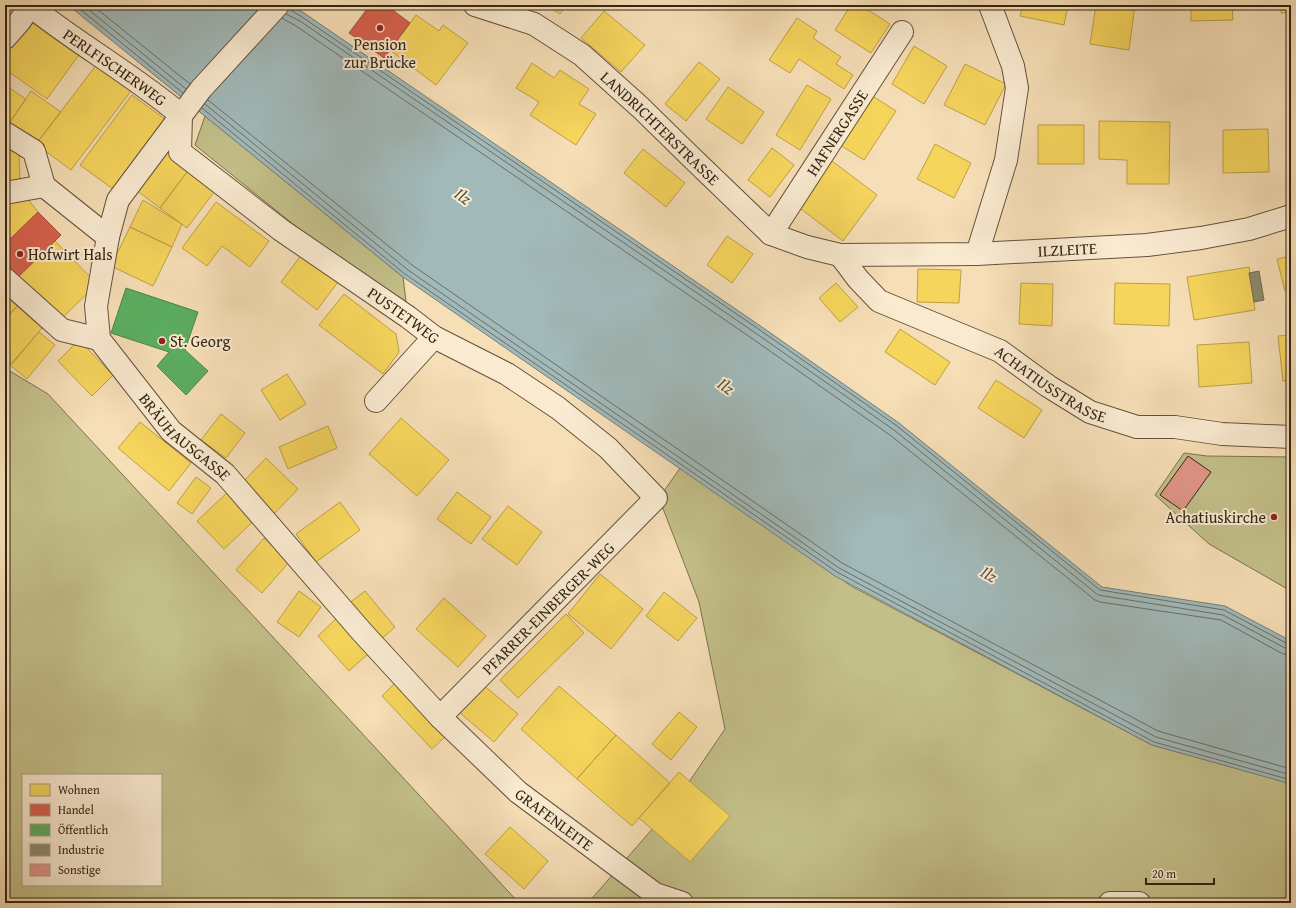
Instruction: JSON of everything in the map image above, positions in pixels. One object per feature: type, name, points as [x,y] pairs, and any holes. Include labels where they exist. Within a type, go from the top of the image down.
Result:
[{"type":"street","points":[[5,279],[62,330],[99,339],[96,306],[108,237],[118,200],[201,89],[278,5]]},
{"type":"street","name":"LANDRICHTERSTRASSE","points":[[475,5],[534,24],[582,55],[641,108],[771,234],[807,247],[840,254]]},
{"type":"street","points":[[977,254],[1006,160],[1017,88],[1013,66],[990,5]]},
{"type":"street","points":[[5,38],[30,6]]},
{"type":"street","name":"PERLFISCHERWEG","points":[[30,6],[158,96],[181,115]]},
{"type":"street","name":"HAFNERGASSE","points":[[771,234],[902,32]]},
{"type":"street","name":"PUSTETWEG","points":[[181,115],[180,152],[281,230],[408,316],[434,337],[507,374],[558,408],[608,448],[656,498]]},
{"type":"street","points":[[5,133],[34,151],[44,186],[108,237]]},
{"type":"street","points":[[5,193],[44,186]]},
{"type":"street","name":"ILZLEITE","points":[[840,254],[977,254],[1147,245],[1202,238],[1249,229],[1291,216]]},
{"type":"street","name":"ACHATIUSSTRASSE","points":[[840,254],[858,279],[879,302],[1000,351],[1048,386],[1090,412],[1137,427],[1175,427],[1222,434],[1291,437]]},
{"type":"street","points":[[376,401],[434,337]]},
{"type":"street","name":"BRÄUHAUSGASSE","points":[[99,339],[171,431],[225,474],[362,632],[440,717]]},
{"type":"street","name":"PFARRER-EINBERGER-WEG","points":[[440,717],[656,498]]},
{"type":"street","name":"GRAFENLEITE","points":[[440,717],[518,792],[655,894],[682,903]]},
{"type":"street","points":[[1110,903],[1139,903]]},
{"type":"shaded area","points":[[205,116],[403,277],[408,317],[195,145]]},
{"type":"shaded area","points":[[5,368],[48,394],[519,903],[5,903]]},
{"type":"shaded area","points":[[1184,453],[1207,456],[1291,457],[1291,591],[1209,544],[1155,495]]},
{"type":"shaded area","points":[[683,464],[851,586],[1152,745],[1291,783],[1291,903],[588,903],[674,804],[725,729],[699,602],[659,498]]},
{"type":"water","name":"Ilz","points":[[68,5],[289,5],[304,13],[759,325],[899,423],[1102,587],[1225,606],[1291,641],[1291,784],[1152,745],[835,576],[403,277]]},
{"type":"building: Wohnen","points":[[546,5],[566,5],[560,14]]},
{"type":"building: Wohnen","points":[[851,5],[860,5],[890,24],[871,53],[835,30]]},
{"type":"building: Wohnen","points":[[1023,5],[1068,5],[1064,25],[1020,16]]},
{"type":"building: Wohnen","points":[[1096,5],[1135,5],[1129,50],[1090,44]]},
{"type":"building: Wohnen","points":[[1191,5],[1232,5],[1233,20],[1191,21]]},
{"type":"building: Wohnen","points":[[1281,5],[1291,5],[1291,12],[1281,13]]},
{"type":"building: Wohnen","points":[[604,11],[645,45],[621,72],[581,38]]},
{"type":"building: Wohnen","points":[[416,15],[439,31],[443,25],[468,43],[436,85],[390,50]]},
{"type":"building: Wohnen","points":[[32,16],[81,52],[47,99],[5,69],[5,54]]},
{"type":"building: Wohnen","points":[[797,18],[817,31],[813,38],[841,57],[836,64],[853,75],[844,89],[799,59],[790,73],[769,60]]},
{"type":"building: Wohnen","points":[[914,46],[947,66],[924,104],[892,84]]},
{"type":"building: Wohnen","points":[[699,62],[720,79],[686,121],[665,104]]},
{"type":"building: Wohnen","points":[[532,63],[554,78],[560,70],[589,89],[579,104],[596,114],[576,145],[530,115],[539,102],[516,88]]},
{"type":"building: Wohnen","points":[[97,64],[131,91],[71,170],[36,144]]},
{"type":"building: Wohnen","points":[[965,64],[1006,84],[985,125],[944,105]]},
{"type":"building: Wohnen","points":[[5,85],[26,99],[7,126],[5,124]]},
{"type":"building: Wohnen","points":[[807,85],[831,99],[800,150],[776,135]]},
{"type":"building: Wohnen","points":[[728,87],[764,112],[742,144],[706,119]]},
{"type":"building: Wohnen","points":[[31,91],[61,112],[36,144],[7,126]]},
{"type":"building: Wohnen","points":[[868,93],[896,111],[864,160],[837,143]]},
{"type":"building: Wohnen","points":[[132,95],[165,119],[113,189],[80,165]]},
{"type":"building: Wohnen","points":[[1099,121],[1170,122],[1169,184],[1127,184],[1127,160],[1099,159]]},
{"type":"building: Wohnen","points":[[1038,125],[1084,125],[1084,164],[1038,164]]},
{"type":"building: Wohnen","points":[[1268,129],[1269,172],[1223,173],[1223,130]]},
{"type":"building: Wohnen","points":[[935,144],[971,163],[954,198],[917,179]]},
{"type":"building: Wohnen","points":[[772,148],[794,165],[770,197],[748,180]]},
{"type":"building: Wohnen","points":[[643,149],[685,183],[666,207],[624,173]]},
{"type":"building: Wohnen","points":[[5,150],[19,151],[20,183],[5,184]]},
{"type":"building: Wohnen","points":[[166,150],[190,168],[160,208],[136,190]]},
{"type":"building: Wohnen","points":[[832,161],[877,195],[843,241],[797,206]]},
{"type":"building: Wohnen","points":[[190,168],[217,188],[187,228],[160,208]]},
{"type":"building: Wohnen","points":[[26,197],[38,212],[5,244],[5,199]]},
{"type":"building: Wohnen","points":[[143,200],[182,224],[172,247],[130,227]]},
{"type":"building: Wohnen","points":[[216,202],[269,241],[250,267],[222,246],[207,266],[182,248]]},
{"type":"building: Wohnen","points":[[130,227],[172,247],[153,286],[111,266]]},
{"type":"building: Wohnen","points":[[727,236],[753,254],[732,283],[707,265]]},
{"type":"building: Wohnen","points":[[55,241],[97,284],[57,323],[15,280]]},
{"type":"building: Wohnen","points":[[302,254],[338,282],[317,310],[281,282]]},
{"type":"building: Wohnen","points":[[1291,256],[1291,290],[1285,291],[1277,259]]},
{"type":"building: Wohnen","points":[[1249,267],[1255,310],[1194,320],[1187,277]]},
{"type":"building: Wohnen","points":[[918,269],[961,270],[959,303],[917,302]]},
{"type":"building: Wohnen","points":[[836,283],[858,307],[840,322],[819,298]]},
{"type":"building: Wohnen","points":[[1021,283],[1053,284],[1052,326],[1019,324]]},
{"type":"building: Wohnen","points":[[1115,283],[1170,284],[1169,326],[1114,324]]},
{"type":"building: Wohnen","points":[[344,294],[396,334],[399,352],[383,374],[319,325]]},
{"type":"building: Wohnen","points":[[5,296],[17,306],[5,320]]},
{"type":"building: Wohnen","points":[[17,306],[42,328],[12,364],[5,358],[5,320]]},
{"type":"building: Wohnen","points":[[900,329],[950,362],[935,385],[885,352]]},
{"type":"building: Wohnen","points":[[39,332],[55,345],[27,379],[10,365]]},
{"type":"building: Wohnen","points":[[1291,335],[1291,380],[1283,381],[1278,336]]},
{"type":"building: Wohnen","points":[[79,340],[113,375],[92,396],[58,361]]},
{"type":"building: Wohnen","points":[[1249,342],[1252,383],[1199,387],[1197,345]]},
{"type":"building: Wohnen","points":[[287,374],[306,404],[280,420],[261,390]]},
{"type":"building: Wohnen","points":[[996,380],[1042,410],[1024,438],[978,408]]},
{"type":"building: Wohnen","points":[[221,414],[245,433],[226,458],[201,440]]},
{"type":"building: Wohnen","points":[[401,418],[449,460],[417,496],[369,454]]},
{"type":"building: Wohnen","points":[[140,422],[191,463],[169,491],[118,448]]},
{"type":"building: Wohnen","points":[[328,426],[337,448],[288,469],[279,447]]},
{"type":"building: Wohnen","points":[[266,458],[298,489],[273,515],[241,484]]},
{"type":"building: Wohnen","points":[[196,477],[211,488],[192,514],[177,503]]},
{"type":"building: Wohnen","points":[[231,489],[258,517],[224,549],[197,521]]},
{"type":"building: Wohnen","points":[[457,492],[491,517],[471,544],[437,519]]},
{"type":"building: Wohnen","points":[[340,502],[360,530],[316,562],[296,534]]},
{"type":"building: Wohnen","points":[[508,506],[542,532],[517,565],[482,539]]},
{"type":"building: Wohnen","points":[[264,538],[290,561],[262,593],[236,570]]},
{"type":"building: Wohnen","points":[[600,574],[643,609],[611,649],[568,614]]},
{"type":"building: Wohnen","points":[[299,591],[321,607],[299,637],[277,622]]},
{"type":"building: Wohnen","points":[[365,591],[395,627],[378,642],[347,605]]},
{"type":"building: Wohnen","points":[[664,592],[697,618],[678,641],[646,616]]},
{"type":"building: Wohnen","points":[[444,598],[486,636],[458,667],[416,629]]},
{"type":"building: Wohnen","points":[[566,614],[584,633],[518,698],[500,680]]},
{"type":"building: Wohnen","points":[[338,617],[369,653],[349,671],[318,636]]},
{"type":"building: Wohnen","points":[[395,683],[446,736],[432,749],[382,696]]},
{"type":"building: Wohnen","points":[[482,684],[518,714],[494,742],[459,712]]},
{"type":"building: Wohnen","points":[[559,686],[616,735],[577,779],[521,729]]},
{"type":"building: Wohnen","points":[[679,712],[697,727],[671,760],[652,744]]},
{"type":"building: Wohnen","points":[[616,735],[670,783],[632,826],[577,779]]},
{"type":"building: Wohnen","points":[[679,772],[730,816],[690,862],[639,818]]},
{"type":"building: Wohnen","points":[[510,827],[548,861],[524,889],[485,854]]},
{"type":"building: Handel","name":"Pension zur Brücke","points":[[370,5],[386,5],[410,23],[384,58],[349,33]]},
{"type":"building: Handel","points":[[38,212],[61,235],[15,280],[5,270],[5,244]]},
{"type":"building: Öffentlich","name":"St. Georg","points":[[126,288],[198,312],[185,350],[208,371],[186,395],[157,366],[169,352],[111,333]]},
{"type":"building: Industrie","points":[[1259,271],[1264,300],[1254,302],[1249,273]]},
{"type":"building: Sonstige","points":[[1188,456],[1211,472],[1183,511],[1160,495]]},
{"type":"place","name":"Pension zur Brücke","points":[[380,28]]},
{"type":"place","name":"Hofwirt Hals","points":[[20,254]]},
{"type":"place","name":"St. Georg","points":[[162,341]]},
{"type":"place","name":"Achatiuskirche","points":[[1274,517]]}]
